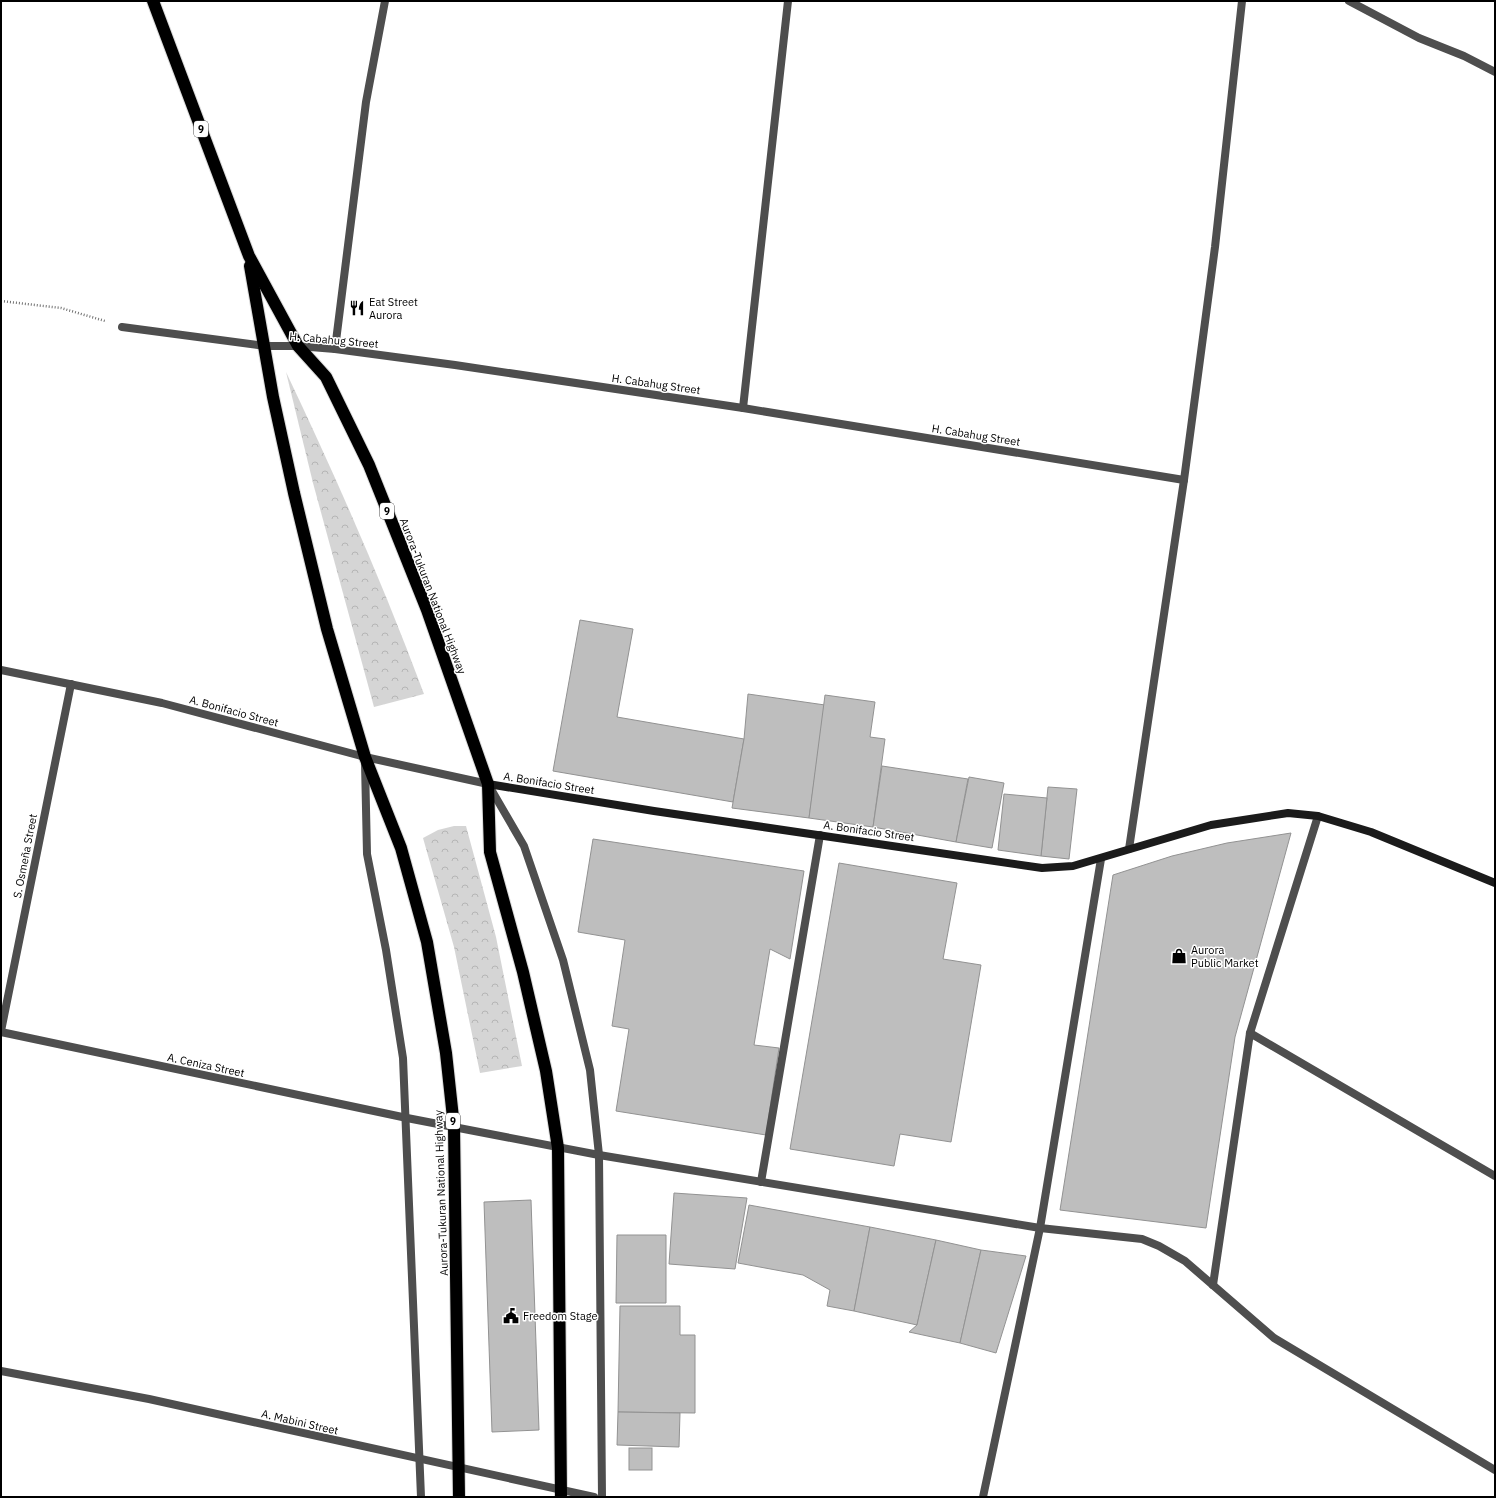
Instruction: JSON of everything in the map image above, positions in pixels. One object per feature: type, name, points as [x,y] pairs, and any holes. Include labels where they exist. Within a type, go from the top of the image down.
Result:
[{"type":"highway","name":"Aurora-Tukuran National Highway","points":[[153,1],[249,256],[298,346],[326,377],[369,465],[427,610],[488,784],[490,852],[523,972],[539,1040],[558,1148],[561,1493]]},
{"type":"highway","name":"Aurora-Tukuran National Highway","points":[[249,256],[273,397],[323,614],[365,757],[401,848],[427,942],[446,1054],[454,1127],[459,1497]]},
{"type":"street","points":[[335,349],[366,102],[385,1]]},
{"type":"street","points":[[743,408],[788,1]]},
{"type":"street","points":[[1129,849],[1184,480],[1215,247],[1242,1]]},
{"type":"street","points":[[1349,1],[1419,38],[1464,56],[1495,72]]},
{"type":"street","name":"H. Cabahug Street","points":[[122,327],[265,346],[298,346],[335,349],[743,408],[1184,480]]},
{"type":"street","name":"A. Bonifacio Street","points":[[1,670],[162,703],[365,757],[488,784],[1042,868],[1073,866],[1101,859],[1129,849],[1211,825],[1288,813],[1318,816],[1371,832],[1495,883]]},
{"type":"street","name":"S. Osmeña Street","points":[[1,1032],[71,684]]},
{"type":"street","name":"Aurora-Tukuran National Highway","points":[[365,757],[367,854],[386,950],[403,1058],[407,1118],[421,1497]]},
{"type":"street","name":"Aurora-Tukuran National Highway","points":[[488,784],[524,846],[563,960],[590,1070],[600,1155],[602,1497]]},
{"type":"street","points":[[1213,1285],[1250,1034],[1318,816]]},
{"type":"street","points":[[761,1182],[820,835]]},
{"type":"street","points":[[982,1497],[1040,1228],[1101,859]]},
{"type":"street","name":"A. Ceniza Street","points":[[1,1032],[407,1118],[558,1148],[1040,1228],[1142,1239],[1159,1246],[1185,1261],[1274,1338],[1495,1470]]},
{"type":"street","points":[[1250,1034],[1495,1176]]},
{"type":"street","name":"A. Mabini Street","points":[[1,1371],[149,1399],[420,1459],[561,1493],[594,1497]]},
{"type":"path","points":[[1,301],[61,308],[122,327]]},
{"type":"green space","points":[[286,372],[358,531],[424,694],[374,707],[313,483]]},
{"type":"green space","points":[[454,826],[466,826],[496,937],[522,1066],[480,1073],[454,947],[423,838],[438,830]]},
{"type":"building","points":[[580,620],[633,629],[617,717],[744,739],[733,802],[553,771]]},
{"type":"building","points":[[748,694],[825,705],[809,818],[732,808],[744,739]]},
{"type":"building","points":[[825,695],[875,702],[870,737],[885,739],[873,827],[809,818]]},
{"type":"building","points":[[882,766],[968,779],[956,842],[873,827]]},
{"type":"building","points":[[969,777],[1004,783],[992,848],[956,842]]},
{"type":"building","points":[[1048,787],[1077,789],[1069,859],[1041,856]]},
{"type":"building","points":[[1004,794],[1047,798],[1041,856],[998,850]]},
{"type":"building","name":"Aurora Public Market","points":[[1291,833],[1235,1037],[1206,1228],[1060,1210],[1113,875],[1172,856],[1227,843]]},
{"type":"building","points":[[593,839],[804,871],[790,959],[770,949],[754,1045],[779,1048],[766,1135],[616,1111],[629,1029],[612,1026],[625,940],[578,932]]},
{"type":"building","points":[[839,863],[957,883],[943,959],[981,965],[951,1142],[900,1134],[894,1166],[790,1149]]},
{"type":"building","points":[[674,1193],[747,1198],[735,1269],[669,1264]]},
{"type":"building","name":"Freedom Stage","points":[[531,1200],[539,1430],[492,1432],[484,1202]]},
{"type":"building","points":[[749,1205],[870,1227],[854,1311],[827,1306],[830,1290],[803,1275],[738,1263]]},
{"type":"building","points":[[870,1227],[936,1240],[917,1325],[854,1311]]},
{"type":"building","points":[[617,1235],[666,1235],[666,1303],[616,1303]]},
{"type":"building","points":[[936,1240],[981,1250],[960,1343],[909,1332],[917,1325]]},
{"type":"building","points":[[981,1250],[1026,1256],[996,1353],[960,1343]]},
{"type":"building","points":[[620,1306],[680,1306],[680,1335],[695,1335],[695,1413],[618,1412]]},
{"type":"building","points":[[618,1412],[680,1413],[679,1447],[617,1445]]},
{"type":"building","points":[[629,1448],[652,1448],[652,1470],[629,1470]]},
{"type":"place","name":"Eat Street Aurora","points":[[357,308]]},
{"type":"place","name":"Aurora Public Market","points":[[1179,956]]},
{"type":"place","name":"Freedom Stage","points":[[511,1316]]}]
